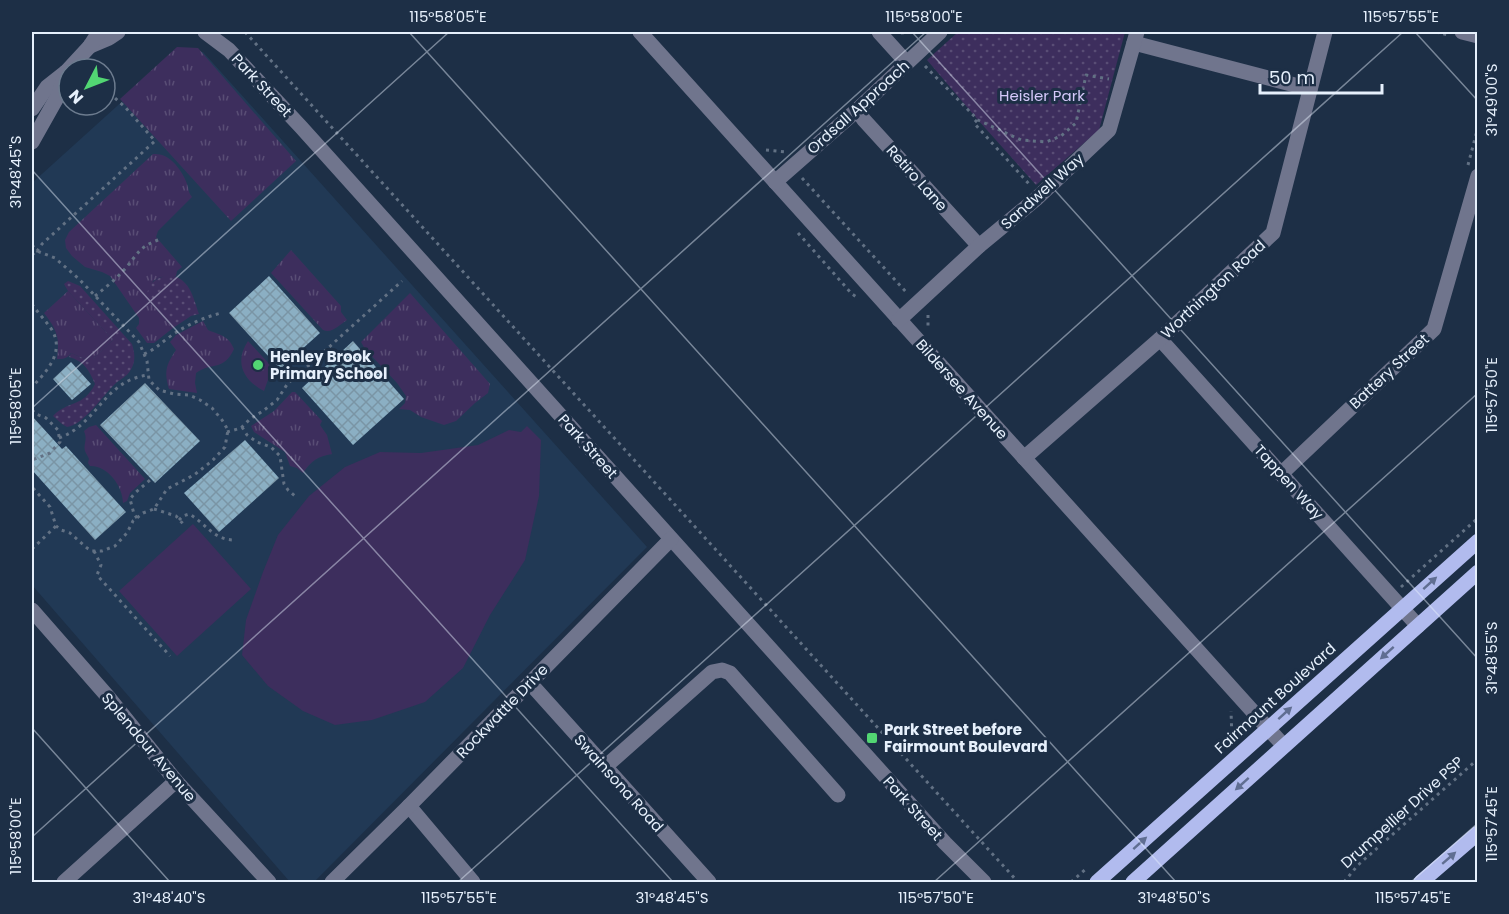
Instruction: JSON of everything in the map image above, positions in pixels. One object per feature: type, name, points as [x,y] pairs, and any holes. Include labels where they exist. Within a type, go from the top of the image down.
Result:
[{"type":"main road","name":"Fairmount Boulevard","points":[[1097,882],[1478,541]]},
{"type":"main road","points":[[1133,882],[1478,572]]},
{"type":"main road","points":[[1421,882],[1478,833]]},
{"type":"street","points":[[80,57],[99,32]]},
{"type":"street","points":[[90,46],[118,32]]},
{"type":"street","name":"Park Street","points":[[205,32],[229,50],[301,127],[945,843],[984,882]]},
{"type":"street","name":"Park Street","points":[[218,32],[229,50]]},
{"type":"street","name":"Bildersee Avenue","points":[[640,32],[1284,746]]},
{"type":"street","points":[[879,32],[907,63]]},
{"type":"street","name":"Ordsall Approach","points":[[775,182],[857,110],[940,32]]},
{"type":"street","name":"Worthington Road","points":[[1024,458],[1160,339],[1273,233],[1325,32]]},
{"type":"street","points":[[1462,32],[1478,36]]},
{"type":"street","points":[[1135,37],[1310,89]]},
{"type":"street","name":"Sandwell Way","points":[[899,320],[979,246],[1036,199],[1109,130],[1135,37]]},
{"type":"street","points":[[33,102],[57,79]]},
{"type":"street","points":[[32,142],[57,98]]},
{"type":"street","name":"Retiro Lane","points":[[857,110],[979,246]]},
{"type":"street","name":"Battery Street","points":[[1281,474],[1434,329],[1472,174]]},
{"type":"street","name":"Tappen Way","points":[[1160,339],[1418,626]]},
{"type":"street","name":"Rockwattle Drive","points":[[332,882],[671,539]]},
{"type":"street","name":"Splendour Avenue","points":[[32,610],[109,698],[176,781],[269,882]]},
{"type":"street","points":[[605,767],[712,672],[722,670],[730,673],[838,795]]},
{"type":"street","name":"Swainsona Road","points":[[530,683],[709,882]]},
{"type":"street","points":[[64,882],[176,781]]},
{"type":"street","points":[[409,806],[474,882]]},
{"type":"street","name":"Park Street","points":[[945,843],[973,882]]},
{"type":"path","points":[[245,32],[1018,882]]},
{"type":"path","points":[[924,65],[978,120],[1021,140],[1046,142],[1061,136],[1076,123],[1086,75],[1123,81]]},
{"type":"path","points":[[32,255],[155,141],[117,100]]},
{"type":"path","points":[[978,120],[974,123],[1034,189]]},
{"type":"path","points":[[1472,174],[1478,127]]},
{"type":"path","points":[[758,149],[789,152]]},
{"type":"path","points":[[792,226],[852,294],[861,300]]},
{"type":"path","points":[[95,296],[124,270],[139,251],[161,239]]},
{"type":"path","points":[[32,245],[37,251],[55,258],[79,279],[139,342],[147,361],[149,380],[159,390],[189,395],[206,404],[222,420],[228,430],[225,447],[212,461],[194,475],[167,489],[154,509],[143,513],[133,521],[127,534],[115,546],[102,550],[94,551],[87,548],[70,533],[56,526],[50,507],[32,487]]},
{"type":"path","points":[[227,432],[242,426],[277,400],[288,383],[402,281]]},
{"type":"path","points":[[32,304],[53,332],[56,346],[54,360],[45,375],[32,387]]},
{"type":"path","points":[[144,354],[156,349],[166,339],[201,318],[221,313]]},
{"type":"path","points":[[59,438],[70,435],[80,427],[112,391],[130,379],[149,375]]},
{"type":"path","points":[[296,377],[307,377]]},
{"type":"path","points":[[32,410],[46,418],[58,430],[60,442],[50,453],[32,460]]},
{"type":"path","points":[[242,426],[246,435],[270,447],[280,456],[284,484],[296,497]]},
{"type":"path","points":[[137,518],[130,499],[150,480]]},
{"type":"path","points":[[154,509],[176,516],[185,526]]},
{"type":"path","points":[[179,520],[189,514],[198,519],[217,537],[235,540]]},
{"type":"path","points":[[1391,596],[1478,518]]},
{"type":"path","points":[[32,549],[56,526]]},
{"type":"path","points":[[94,551],[101,566],[97,575],[170,656]]},
{"type":"path","points":[[1223,747],[1232,739],[1231,704]]},
{"type":"path","name":"Drumpellier Drive PSP","points":[[1344,882],[1358,865],[1478,759]]},
{"type":"path","points":[[1071,882],[1089,867]]},
{"type":"shaded area","name":"Henley Brook Primary School","points":[[179,50],[203,52],[647,547],[314,882],[290,882],[32,585],[32,183],[105,117],[117,117],[117,106]]},
{"type":"green space","name":"Heisler Park","points":[[958,32],[1125,32],[1099,130],[1036,185],[927,60]]},
{"type":"green space","points":[[177,47],[198,48],[296,161],[231,221],[120,99]]},
{"type":"green space","points":[[153,154],[166,157],[178,167],[192,197],[158,231],[156,237],[182,267],[177,271],[176,276],[161,277],[153,281],[148,300],[173,328],[154,343],[147,343],[136,328],[139,318],[110,276],[85,267],[66,248],[65,240],[69,232]]},
{"type":"green space","points":[[291,250],[341,306],[341,312],[347,320],[329,331],[323,330],[271,273]]},
{"type":"green space","points":[[169,275],[182,280],[190,289],[199,314],[191,316],[173,328],[148,300],[147,295],[152,283]]},
{"type":"green space","points":[[68,281],[80,286],[132,344],[134,358],[132,368],[127,374],[87,415],[67,427],[53,416],[85,397],[95,384],[85,367],[79,361],[69,357],[71,353],[85,359],[93,359],[113,340],[68,291],[64,284]]},
{"type":"green space","points":[[68,291],[113,340],[93,359],[85,359],[71,353],[65,358],[57,359],[56,334],[44,313]]},
{"type":"green space","points":[[410,293],[490,384],[488,393],[456,421],[444,425],[421,417],[410,410],[399,409],[405,403],[406,396],[361,342]]},
{"type":"green space","points":[[203,321],[208,330],[227,339],[234,349],[222,364],[202,369],[196,373],[197,393],[169,389],[167,368],[176,350],[170,342],[176,335]]},
{"type":"green space","points":[[248,341],[274,369],[264,391],[251,382],[243,370],[242,356]]},
{"type":"green space","points":[[292,392],[295,392],[322,421],[320,425],[327,435],[332,454],[315,460],[303,473],[290,466],[285,452],[254,432],[251,426],[274,411]]},
{"type":"green space","points":[[96,425],[145,479],[123,503],[120,490],[113,478],[102,469],[90,466],[88,463],[84,431]]},
{"type":"green space","points":[[527,426],[541,440],[539,496],[525,560],[490,615],[463,668],[425,702],[372,720],[335,725],[303,711],[268,686],[242,655],[246,620],[278,535],[309,496],[345,467],[380,452],[421,453],[478,445],[509,430],[521,432]]},
{"type":"green space","points":[[193,524],[251,589],[177,656],[119,591]]},
{"type":"building","points":[[269,276],[320,333],[280,369],[229,313]]},
{"type":"building","points":[[353,341],[404,399],[353,445],[302,388]]},
{"type":"building","points":[[71,362],[91,384],[72,400],[53,379]]},
{"type":"building","points":[[145,383],[200,441],[155,483],[100,425]]},
{"type":"building","points":[[32,416],[62,449],[66,446],[126,512],[95,540],[32,470]]},
{"type":"building","points":[[245,440],[279,478],[219,532],[184,493]]},
{"type":"place","name":"Henley Brook Primary School","points":[[258,365]]},
{"type":"place","name":"Park Street before Fairmount Boulevard","points":[[872,738]]}]
